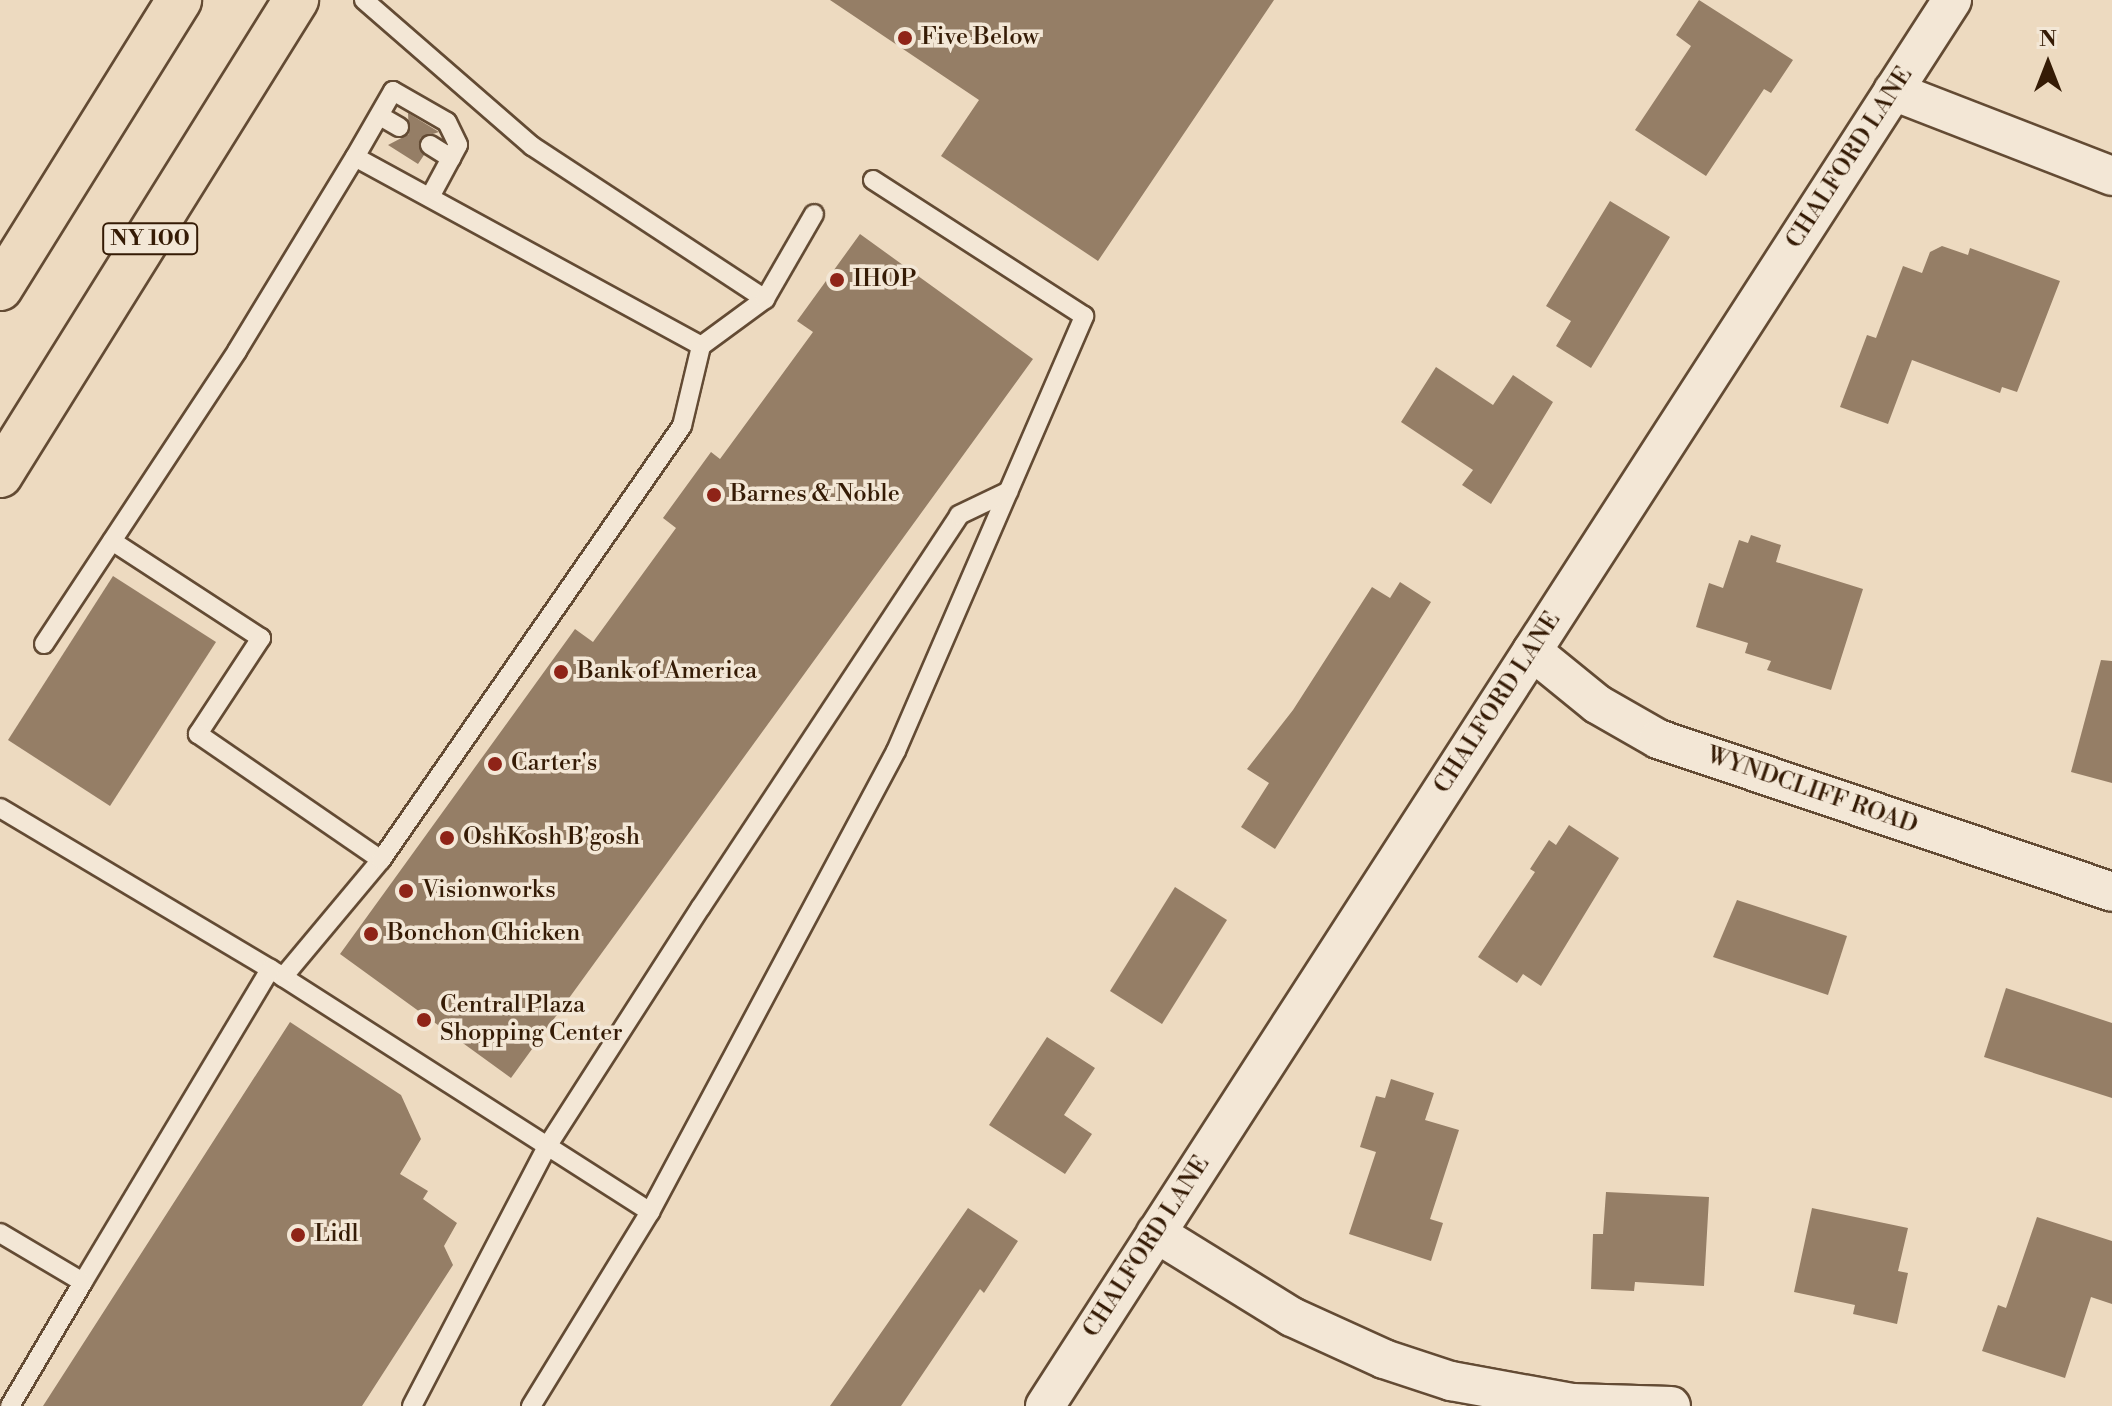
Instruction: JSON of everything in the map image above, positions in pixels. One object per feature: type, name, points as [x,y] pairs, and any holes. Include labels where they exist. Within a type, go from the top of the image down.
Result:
[{"type":"main road","points":[[0,288],[179,0]]},
{"type":"main road","name":"NY 100","points":[[0,475],[296,0]]},
{"type":"street","name":"CHALFORD LANE","points":[[1045,1406],[1952,0]]},
{"type":"street","points":[[1893,91],[2112,176]]},
{"type":"street","name":"WYNDCLIFF ROAD","points":[[1532,651],[1597,704],[1658,739],[2112,892]]},
{"type":"street","points":[[1156,1233],[1292,1317],[1384,1359],[1451,1381],[1572,1403],[1671,1406]]},
{"type":"lane","points":[[364,0],[532,146],[765,299]]},
{"type":"lane","points":[[44,644],[355,157],[393,91],[447,122],[458,145],[430,197]]},
{"type":"lane","points":[[380,116],[399,127]]},
{"type":"lane","points":[[430,145],[451,158]]},
{"type":"lane","points":[[355,157],[701,346]]},
{"type":"lane","points":[[531,1406],[650,1212],[896,751],[1084,316],[873,180]]},
{"type":"lane","points":[[10,1406],[83,1282],[276,973],[381,860],[682,426],[701,346],[765,299],[814,214]]},
{"type":"lane","points":[[412,1406],[548,1145],[959,515],[1009,491]]},
{"type":"lane","points":[[112,541],[261,638],[198,734],[381,860]]},
{"type":"lane","points":[[0,808],[276,973],[650,1212]]},
{"type":"lane","points":[[0,1233],[83,1282]]},
{"type":"building","points":[[830,0],[1274,0],[1098,261],[941,156],[979,100]]},
{"type":"building","points":[[1699,0],[1793,60],[1771,93],[1764,89],[1706,176],[1635,130],[1691,46],[1676,35]]},
{"type":"building","points":[[408,113],[439,132],[420,138],[424,155],[418,164],[388,145],[409,134]]},
{"type":"building","points":[[1610,201],[1670,237],[1591,368],[1556,346],[1571,321],[1546,306]]},
{"type":"building","points":[[860,234],[1033,359],[511,1078],[340,954],[575,629],[593,642],[676,528],[663,518],[711,452],[720,459],[813,332],[797,321]]},
{"type":"building","points":[[1942,246],[1968,255],[1970,248],[2060,281],[2017,392],[2002,387],[2000,393],[1912,360],[1888,424],[1840,407],[1867,335],[1876,338],[1903,266],[1922,273],[1930,252]]},
{"type":"building","points":[[1436,367],[1493,405],[1513,375],[1553,402],[1491,504],[1462,485],[1473,470],[1401,422]]},
{"type":"building","points":[[1751,535],[1781,545],[1776,562],[1863,589],[1831,690],[1767,670],[1771,661],[1745,653],[1748,643],[1696,627],[1709,583],[1723,588],[1739,540],[1748,543]]},
{"type":"building","points":[[113,576],[216,642],[110,806],[8,740]]},
{"type":"building","points":[[1400,582],[1431,602],[1275,849],[1241,827],[1269,783],[1247,769],[1293,710],[1372,587],[1390,598]]},
{"type":"building","points":[[2101,660],[2112,661],[2112,783],[2071,772]]},
{"type":"building","points":[[1569,825],[1619,858],[1541,986],[1523,974],[1517,983],[1478,957],[1535,872],[1530,869],[1549,840],[1556,845]]},
{"type":"building","points":[[1175,887],[1227,920],[1162,1024],[1110,991]]},
{"type":"building","points":[[1737,900],[1847,936],[1828,995],[1713,957]]},
{"type":"building","points":[[2006,988],[2112,1023],[2112,1098],[1984,1057]]},
{"type":"building","points":[[290,1022],[401,1095],[421,1139],[400,1174],[428,1191],[423,1199],[457,1223],[444,1246],[453,1265],[362,1406],[43,1406]]},
{"type":"building","points":[[1047,1037],[1095,1068],[1064,1115],[1092,1134],[1065,1174],[989,1125]]},
{"type":"building","points":[[1391,1079],[1434,1093],[1425,1120],[1459,1130],[1430,1219],[1443,1223],[1431,1261],[1349,1234],[1376,1152],[1360,1147],[1376,1096],[1385,1098]]},
{"type":"building","points":[[1606,1192],[1709,1197],[1704,1286],[1635,1282],[1634,1291],[1591,1289],[1593,1234],[1603,1234]]},
{"type":"building","points":[[968,1208],[1018,1241],[984,1293],[980,1289],[901,1406],[830,1406]]},
{"type":"building","points":[[1812,1208],[1908,1228],[1898,1271],[1908,1273],[1897,1324],[1853,1314],[1855,1305],[1794,1292]]},
{"type":"building","points":[[2037,1217],[2112,1241],[2112,1304],[2091,1297],[2065,1378],[1982,1351],[1998,1305],[2006,1308]]},
{"type":"place","name":"Five Below","points":[[905,38]]},
{"type":"place","name":"IHOP","points":[[837,280]]},
{"type":"place","name":"Barnes & Noble","points":[[714,495]]},
{"type":"place","name":"Bank of America","points":[[561,672]]},
{"type":"place","name":"Carter's","points":[[495,764]]},
{"type":"place","name":"OshKosh B'gosh","points":[[447,838]]},
{"type":"place","name":"Visionworks","points":[[406,891]]},
{"type":"place","name":"Bonchon Chicken","points":[[371,934]]},
{"type":"place","name":"Central Plaza Shopping Center","points":[[424,1020]]},
{"type":"place","name":"Lidl","points":[[298,1235]]}]
